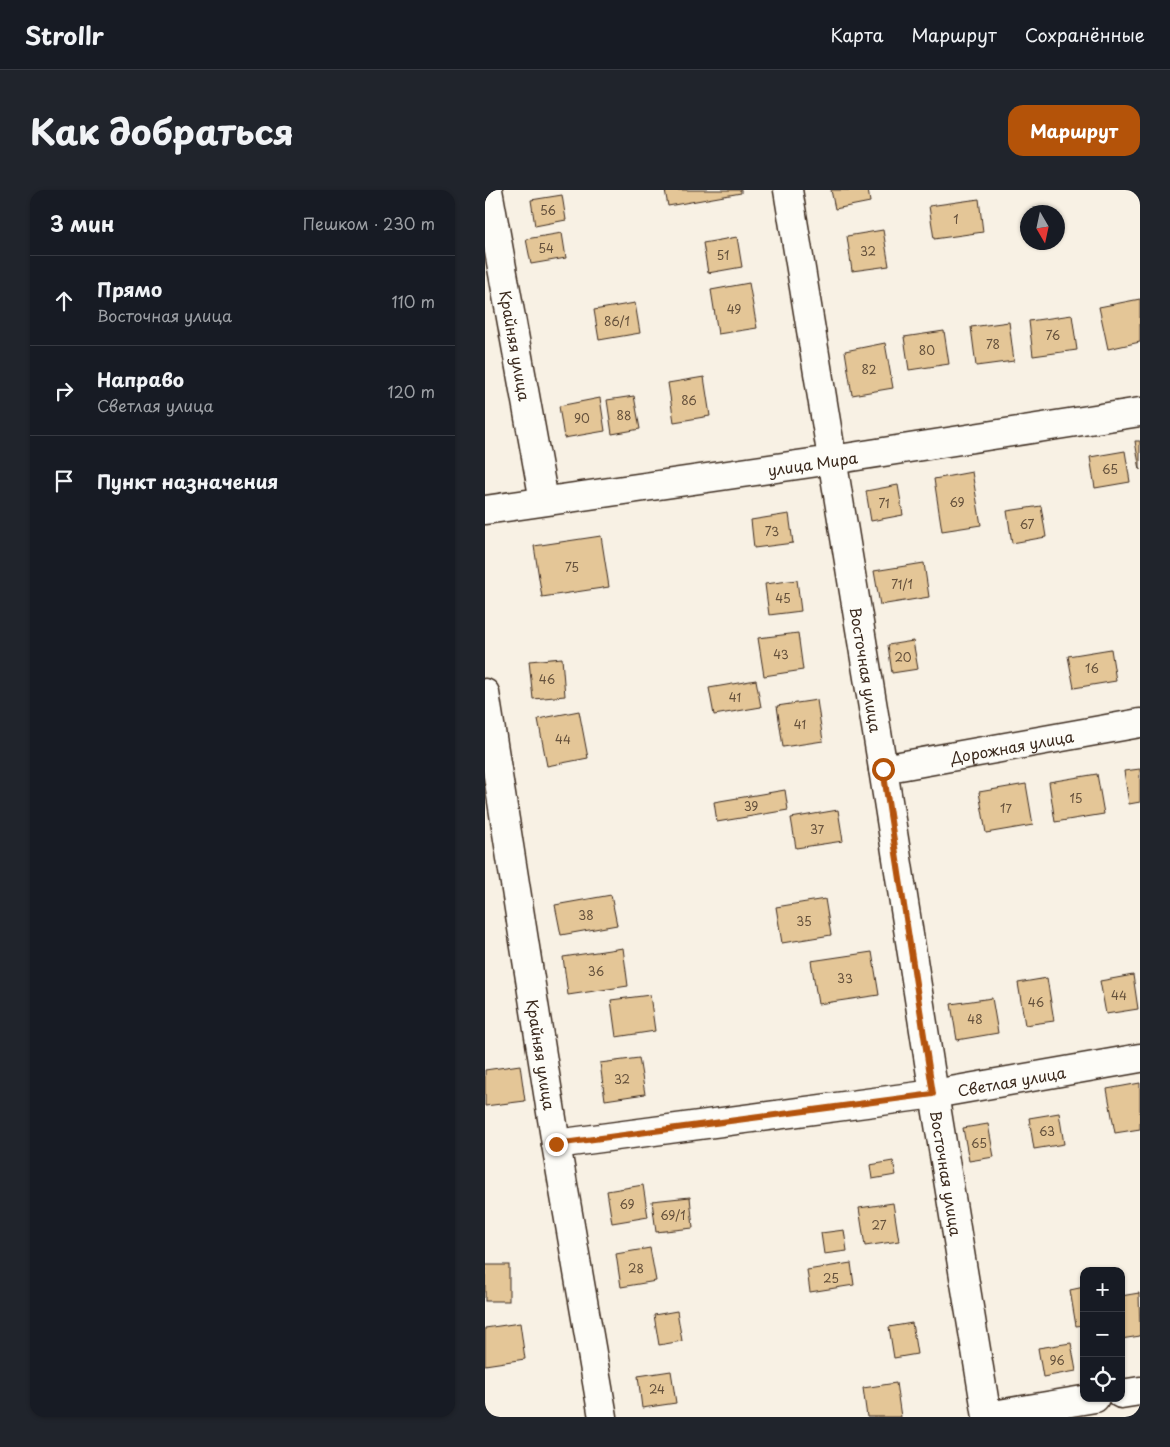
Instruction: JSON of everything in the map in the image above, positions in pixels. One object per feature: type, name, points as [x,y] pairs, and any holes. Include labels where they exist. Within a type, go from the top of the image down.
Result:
[{"type":"street","name":"Крайняя улица","points":[[488,190],[544,501]]},
{"type":"street","name":"Восточная улица","points":[[788,190],[883,769],[933,1094],[987,1416]]},
{"type":"street","name":"улица Мира","points":[[485,510],[832,460],[1140,412]]},
{"type":"street","name":"Крайняя улица","points":[[485,693],[556,1144],[603,1417]]},
{"type":"street","name":"Дорожная улица","points":[[883,769],[1140,723]]},
{"type":"street","name":"Светлая улица","points":[[556,1144],[933,1094],[1140,1058]]},
{"type":"street","points":[[1125,1393],[1140,1391]]},
{"type":"street","points":[[987,1416],[1080,1400]]},
{"type":"building","points":[[665,190],[741,190],[741,193],[668,206]]},
{"type":"building","points":[[831,190],[868,190],[870,202],[835,209]]},
{"type":"building","points":[[562,195],[566,220],[535,226],[531,200]]},
{"type":"building","points":[[979,199],[983,232],[934,239],[929,206]]},
{"type":"building","points":[[883,230],[889,266],[852,271],[847,236]]},
{"type":"building","points":[[562,233],[566,258],[531,264],[526,239]]},
{"type":"building","points":[[737,237],[742,267],[708,273],[703,243]]},
{"type":"building","points":[[749,283],[757,328],[718,334],[711,290]]},
{"type":"building","points":[[1140,299],[1140,342],[1108,349],[1099,307]]},
{"type":"building","points":[[635,303],[640,333],[599,340],[594,310]]},
{"type":"building","points":[[1072,315],[1077,350],[1033,356],[1029,321]]},
{"type":"building","points":[[1009,322],[1014,361],[976,366],[971,327]]},
{"type":"building","points":[[944,331],[949,364],[909,370],[904,337]]},
{"type":"building","points":[[885,343],[893,388],[852,395],[845,351]]},
{"type":"building","points":[[704,377],[710,416],[674,422],[668,383]]},
{"type":"building","points":[[634,396],[640,429],[612,434],[607,400]]},
{"type":"building","points":[[600,398],[605,431],[564,438],[559,406]]},
{"type":"building","points":[[1135,441],[1140,441],[1140,470]]},
{"type":"building","points":[[1125,451],[1130,482],[1095,488],[1090,457]]},
{"type":"building","points":[[972,472],[981,525],[942,531],[934,479]]},
{"type":"building","points":[[898,485],[903,515],[871,521],[866,491]]},
{"type":"building","points":[[1041,506],[1046,537],[1012,543],[1007,511]]},
{"type":"building","points":[[789,514],[793,543],[754,548],[751,520]]},
{"type":"building","points":[[601,536],[609,587],[542,597],[534,546]]},
{"type":"building","points":[[924,563],[929,597],[880,605],[874,571]]},
{"type":"building","points":[[797,580],[801,611],[769,615],[765,584]]},
{"type":"building","points":[[798,633],[803,670],[764,676],[758,638]]},
{"type":"building","points":[[913,641],[918,669],[892,673],[888,645]]},
{"type":"building","points":[[1111,649],[1116,681],[1074,688],[1068,656]]},
{"type":"building","points":[[562,658],[565,696],[533,699],[529,661]]},
{"type":"building","points":[[756,680],[761,707],[714,715],[709,688]]},
{"type":"building","points":[[817,700],[823,741],[783,747],[777,706]]},
{"type":"building","points":[[579,711],[588,758],[547,766],[538,719]]},
{"type":"building","points":[[1140,769],[1140,802],[1129,804],[1124,771]]},
{"type":"building","points":[[1097,774],[1104,814],[1055,822],[1049,782]]},
{"type":"building","points":[[1026,784],[1033,825],[986,833],[979,792]]},
{"type":"building","points":[[785,790],[788,810],[717,822],[714,802]]},
{"type":"building","points":[[838,810],[843,841],[796,848],[791,818]]},
{"type":"building","points":[[611,895],[617,925],[561,935],[555,905]]},
{"type":"building","points":[[825,899],[831,935],[782,943],[776,907]]},
{"type":"building","points":[[623,948],[628,986],[568,995],[563,957]]},
{"type":"building","points":[[872,952],[879,995],[818,1004],[811,961]]},
{"type":"building","points":[[1133,975],[1138,1009],[1106,1014],[1100,981]]},
{"type":"building","points":[[1047,978],[1054,1021],[1025,1025],[1018,983]]},
{"type":"building","points":[[650,995],[655,1031],[616,1037],[611,1000]]},
{"type":"building","points":[[992,998],[998,1033],[957,1040],[951,1004]]},
{"type":"building","points":[[639,1058],[645,1094],[605,1100],[600,1063]]},
{"type":"building","points":[[520,1065],[525,1101],[485,1106],[485,1070]]},
{"type":"building","points":[[1140,1083],[1140,1129],[1115,1133],[1107,1089]]},
{"type":"building","points":[[1059,1113],[1064,1144],[1034,1149],[1029,1118]]},
{"type":"building","points":[[988,1124],[994,1157],[969,1161],[963,1128]]},
{"type":"building","points":[[893,1161],[896,1175],[872,1179],[870,1165]]},
{"type":"building","points":[[643,1185],[648,1217],[612,1223],[607,1191]]},
{"type":"building","points":[[690,1197],[693,1228],[656,1232],[652,1201]]},
{"type":"building","points":[[893,1203],[899,1241],[865,1246],[859,1208]]},
{"type":"building","points":[[844,1230],[847,1251],[824,1254],[821,1233]]},
{"type":"building","points":[[650,1248],[656,1281],[621,1287],[616,1254]]},
{"type":"building","points":[[851,1263],[854,1285],[810,1292],[807,1270]]},
{"type":"building","points":[[485,1265],[509,1265],[509,1301],[485,1301]]},
{"type":"building","points":[[1080,1288],[1080,1326],[1076,1326],[1070,1290]]},
{"type":"building","points":[[1139,1293],[1140,1336],[1125,1338],[1125,1295]]},
{"type":"building","points":[[677,1311],[682,1341],[659,1345],[654,1315]]},
{"type":"building","points":[[520,1323],[525,1359],[485,1365],[485,1328]]},
{"type":"building","points":[[912,1323],[917,1354],[894,1358],[889,1327]]},
{"type":"building","points":[[1071,1343],[1076,1371],[1043,1377],[1038,1348]]},
{"type":"building","points":[[671,1371],[676,1403],[642,1408],[638,1376]]},
{"type":"building","points":[[896,1383],[901,1417],[867,1417],[863,1388]]},
{"type":"route","points":[[556,1144],[933,1094],[883,769]]}]
